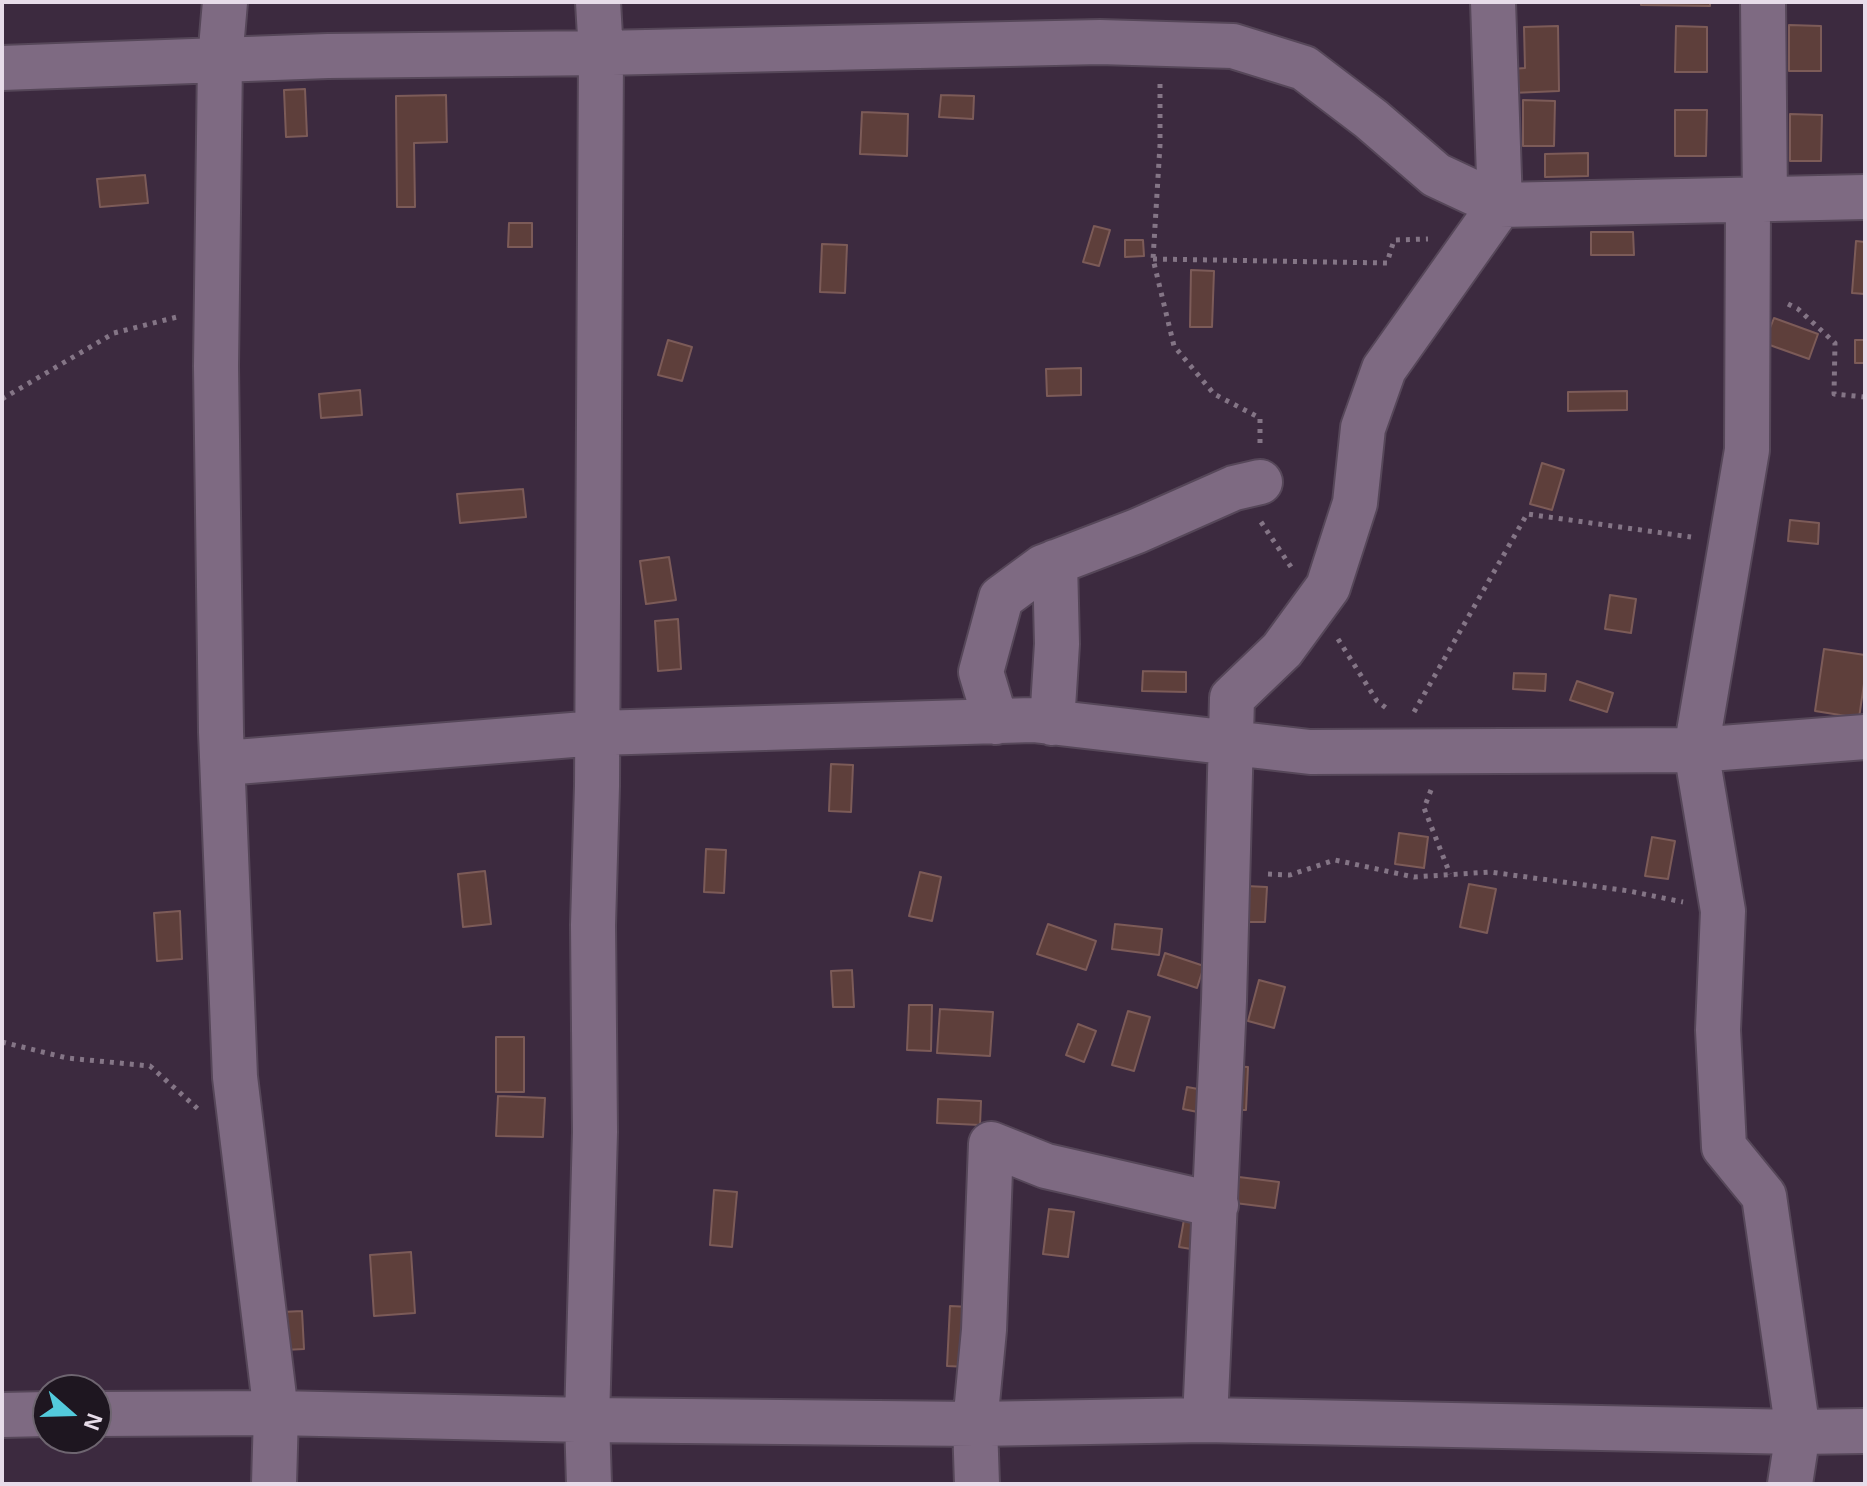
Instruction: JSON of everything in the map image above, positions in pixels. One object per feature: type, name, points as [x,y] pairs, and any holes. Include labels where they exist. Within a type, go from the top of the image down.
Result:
[{"type":"street","points":[[225,2],[220,60],[217,307],[221,732],[235,1077],[276,1413],[274,1484]]},
{"type":"street","points":[[589,1484],[587,1420],[595,1132],[593,925],[601,53],[598,2]]},
{"type":"street","points":[[1205,1420],[1229,873],[1232,698],[1282,650],[1328,587],[1355,503],[1363,428],[1384,369],[1488,221],[1493,2]]},
{"type":"street","points":[[1763,2],[1757,201],[1748,285],[1747,450],[1696,750],[1723,911],[1718,1030],[1724,1147],[1764,1196],[1798,1432],[1790,1484]]},
{"type":"street","points":[[2,68],[328,56],[1100,42],[1233,46],[1304,68],[1371,119],[1488,221],[1757,201],[1865,197]]},
{"type":"street","points":[[996,722],[981,672],[1001,598],[1043,567],[1137,531],[1234,488],[1260,482]]},
{"type":"street","points":[[1052,723],[1057,644],[1055,562]]},
{"type":"street","points":[[224,763],[597,733],[1033,720],[1310,752],[1696,750],[1865,737]]},
{"type":"street","points":[[977,1484],[975,1424],[984,1330],[991,1144],[1046,1166],[1216,1205]]},
{"type":"street","points":[[112,1414],[276,1413],[975,1424],[1205,1420],[1865,1431]]},
{"type":"street","points":[[2,1415],[32,1414]]},
{"type":"path","points":[[1153,259],[1387,263],[1394,240],[1488,221]]},
{"type":"path","points":[[1748,285],[1798,309],[1835,343],[1834,394],[1865,397]]},
{"type":"path","points":[[2,399],[114,333],[217,307]]},
{"type":"path","points":[[1408,723],[1527,514],[1665,535],[1732,541]]},
{"type":"path","points":[[1229,873],[1290,875],[1335,860],[1414,877],[1490,872],[1629,891],[1723,911]]},
{"type":"path","points":[[2,1042],[67,1058],[150,1066],[244,1153]]},
{"type":"building","points":[[1641,2],[1710,2],[1710,6],[1641,5]]},
{"type":"building","points":[[1789,25],[1821,26],[1821,71],[1789,71]]},
{"type":"building","points":[[1558,26],[1559,91],[1512,93],[1512,69],[1525,68],[1524,27]]},
{"type":"building","points":[[1676,26],[1707,27],[1707,72],[1675,72]]},
{"type":"building","points":[[305,89],[307,136],[286,137],[284,90]]},
{"type":"building","points":[[446,95],[447,142],[414,143],[415,207],[397,207],[396,96]]},
{"type":"building","points":[[941,95],[974,96],[973,119],[939,117]]},
{"type":"building","points":[[1523,100],[1555,101],[1554,146],[1523,146]]},
{"type":"building","points":[[1675,110],[1707,110],[1706,156],[1675,156]]},
{"type":"building","points":[[862,112],[908,114],[907,156],[860,154]]},
{"type":"building","points":[[1790,114],[1822,115],[1821,161],[1790,161]]},
{"type":"building","points":[[1588,153],[1588,176],[1545,177],[1545,154]]},
{"type":"building","points":[[145,175],[148,203],[100,207],[97,179]]},
{"type":"building","points":[[509,223],[532,223],[532,247],[508,247]]},
{"type":"building","points":[[1094,226],[1110,230],[1099,266],[1083,262]]},
{"type":"building","points":[[1591,232],[1633,232],[1634,255],[1591,255]]},
{"type":"building","points":[[1125,240],[1143,240],[1144,256],[1125,257]]},
{"type":"building","points":[[1856,241],[1865,242],[1865,294],[1852,293]]},
{"type":"building","points":[[822,244],[847,245],[845,293],[820,292]]},
{"type":"building","points":[[1191,270],[1214,271],[1212,327],[1190,327]]},
{"type":"building","points":[[1774,318],[1818,334],[1809,359],[1764,343]]},
{"type":"building","points":[[668,340],[692,347],[682,381],[658,375]]},
{"type":"building","points":[[1855,340],[1865,340],[1865,363],[1855,363]]},
{"type":"building","points":[[1081,368],[1081,395],[1047,396],[1046,369]]},
{"type":"building","points":[[360,390],[362,415],[321,418],[319,394]]},
{"type":"building","points":[[1627,391],[1627,410],[1568,411],[1568,392]]},
{"type":"building","points":[[1542,463],[1564,470],[1552,510],[1530,504]]},
{"type":"building","points":[[523,489],[526,517],[460,523],[457,494]]},
{"type":"building","points":[[1790,520],[1819,523],[1818,544],[1788,541]]},
{"type":"building","points":[[669,557],[676,600],[646,604],[640,561]]},
{"type":"building","points":[[1610,595],[1636,599],[1631,633],[1605,629]]},
{"type":"building","points":[[678,619],[681,669],[658,671],[655,621]]},
{"type":"building","points":[[1824,649],[1865,655],[1859,718],[1815,711]]},
{"type":"building","points":[[1143,671],[1186,672],[1186,692],[1142,691]]},
{"type":"building","points":[[1514,673],[1546,674],[1545,691],[1513,689]]},
{"type":"building","points":[[1577,681],[1613,693],[1607,712],[1570,700]]},
{"type":"building","points":[[831,764],[853,765],[851,812],[829,811]]},
{"type":"building","points":[[1399,833],[1428,837],[1424,868],[1395,864]]},
{"type":"building","points":[[1652,837],[1675,841],[1668,879],[1645,876]]},
{"type":"building","points":[[706,849],[726,850],[724,893],[704,892]]},
{"type":"building","points":[[485,871],[491,924],[463,927],[458,874]]},
{"type":"building","points":[[920,872],[941,877],[932,921],[909,916]]},
{"type":"building","points":[[1469,884],[1496,889],[1487,933],[1460,927]]},
{"type":"building","points":[[1246,886],[1267,887],[1265,922],[1245,922]]},
{"type":"building","points":[[180,911],[182,959],[157,961],[154,913]]},
{"type":"building","points":[[1048,924],[1096,941],[1086,970],[1037,954]]},
{"type":"building","points":[[1115,924],[1162,929],[1159,955],[1112,949]]},
{"type":"building","points":[[1165,953],[1204,966],[1197,988],[1158,975]]},
{"type":"building","points":[[852,970],[854,1007],[833,1007],[831,971]]},
{"type":"building","points":[[1259,980],[1285,987],[1274,1028],[1248,1021]]},
{"type":"building","points":[[909,1005],[932,1005],[931,1051],[907,1050]]},
{"type":"building","points":[[940,1009],[993,1012],[990,1056],[937,1053]]},
{"type":"building","points":[[1128,1011],[1150,1017],[1134,1071],[1112,1065]]},
{"type":"building","points":[[1078,1024],[1096,1031],[1084,1062],[1066,1055]]},
{"type":"building","points":[[496,1037],[524,1037],[524,1092],[496,1092]]},
{"type":"building","points":[[1232,1066],[1248,1067],[1246,1110],[1231,1110]]},
{"type":"building","points":[[1187,1087],[1215,1092],[1212,1115],[1183,1109]]},
{"type":"building","points":[[498,1096],[545,1098],[543,1137],[496,1136]]},
{"type":"building","points":[[938,1099],[981,1101],[980,1125],[937,1123]]},
{"type":"building","points":[[1231,1176],[1279,1182],[1275,1208],[1227,1202]]},
{"type":"building","points":[[714,1190],[737,1192],[732,1247],[710,1245]]},
{"type":"building","points":[[1187,1203],[1205,1207],[1197,1250],[1179,1247]]},
{"type":"building","points":[[1049,1209],[1074,1212],[1068,1257],[1043,1254]]},
{"type":"building","points":[[411,1252],[415,1313],[374,1316],[370,1255]]},
{"type":"building","points":[[950,1306],[971,1307],[968,1367],[947,1366]]},
{"type":"building","points":[[302,1311],[304,1349],[284,1350],[282,1312]]}]
